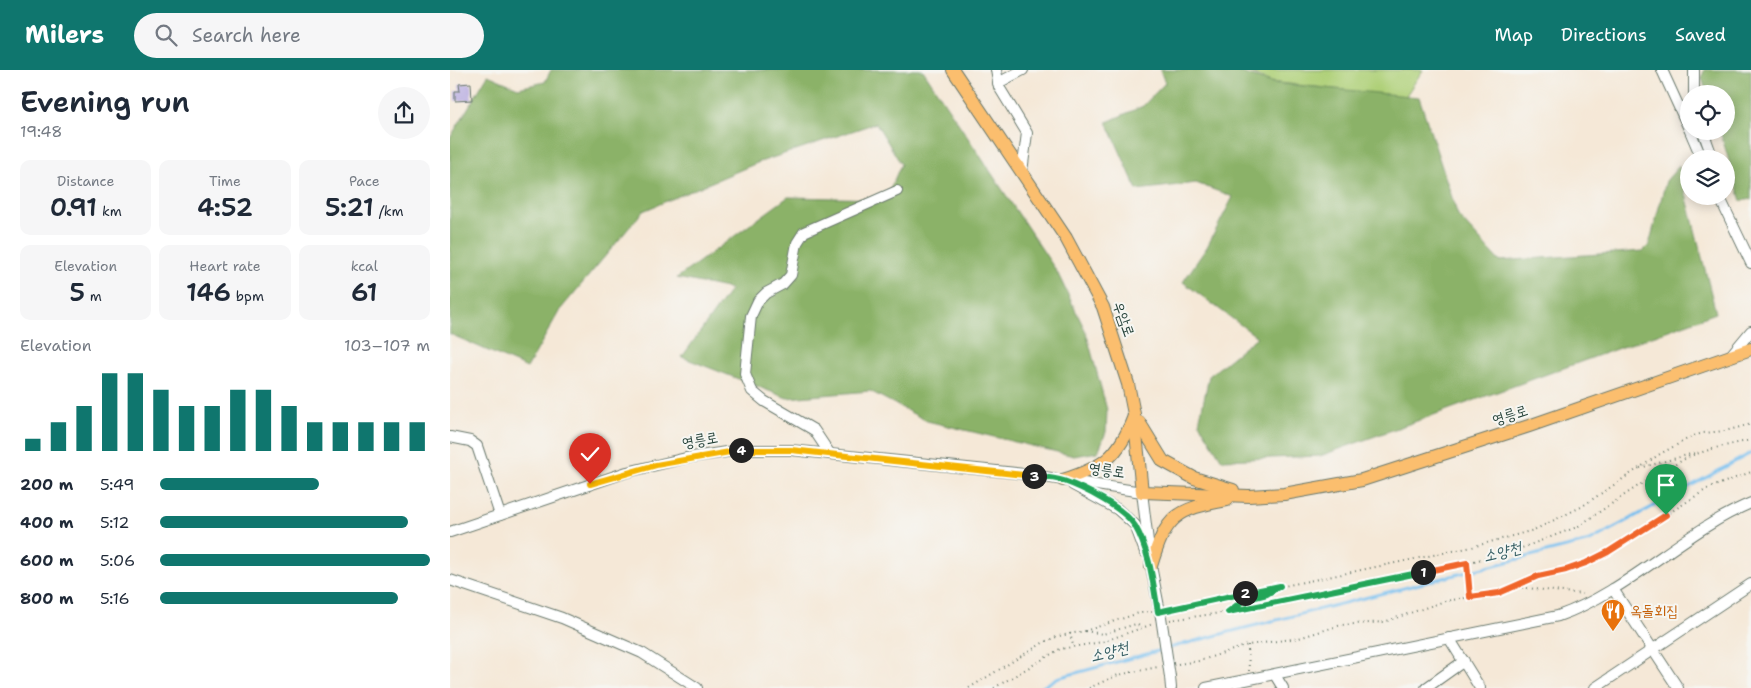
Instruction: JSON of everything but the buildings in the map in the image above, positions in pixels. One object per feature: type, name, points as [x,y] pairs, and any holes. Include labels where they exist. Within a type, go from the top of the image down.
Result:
[{"type":"main road","name":"우암로","points":[[954,70],[1066,238],[1103,307],[1126,376],[1134,414],[1142,492]]},
{"type":"main road","name":"영릉로","points":[[1142,492],[1249,496],[1318,490],[1362,480],[1529,426],[1751,349]]},
{"type":"main road","points":[[1063,480],[1092,470],[1108,460],[1120,448],[1134,414]]},
{"type":"main road","points":[[1134,414],[1163,461],[1194,478],[1249,496]]},
{"type":"main road","points":[[1151,566],[1160,538],[1169,522],[1182,512],[1207,504],[1249,496]]},
{"type":"street","points":[[996,70],[998,83],[1028,133],[1022,172]]},
{"type":"street","points":[[998,83],[1023,70]]},
{"type":"street","points":[[1662,70],[1680,110]]},
{"type":"street","points":[[1694,70],[1694,85]]},
{"type":"street","points":[[830,454],[814,430],[764,401],[752,391],[746,374],[751,316],[758,301],[766,293],[783,284],[791,275],[797,243],[804,232],[897,190]]},
{"type":"street","points":[[1724,205],[1751,263]]},
{"type":"street","points":[[1730,356],[1751,331]]},
{"type":"street","points":[[450,437],[470,440],[477,446],[500,516]]},
{"type":"street","name":"영릉로","points":[[450,532],[590,484],[686,458],[740,450],[791,450],[1025,474],[1142,492]]},
{"type":"street","points":[[1063,480],[1105,502],[1134,525],[1151,566]]},
{"type":"street","name":"우암로","points":[[1142,492],[1151,566],[1162,618],[1171,688]]},
{"type":"street","points":[[1206,688],[1558,616],[1578,609],[1612,589],[1724,514],[1751,503]]},
{"type":"street","points":[[450,580],[562,618],[642,653],[698,688]]},
{"type":"street","points":[[1595,688],[1751,584]]},
{"type":"street","points":[[1612,589],[1678,688]]},
{"type":"street","points":[[1449,638],[1480,688]]},
{"type":"street","points":[[1426,688],[1464,661]]},
{"type":"street","points":[[1275,675],[1283,688]]},
{"type":"path","points":[[994,688],[1050,653],[1074,646],[1102,642],[1162,618],[1280,586],[1472,547],[1534,530],[1581,507],[1693,436],[1725,431],[1751,424]]},
{"type":"path","points":[[1639,469],[1715,448],[1751,441]]},
{"type":"path","points":[[969,688],[1046,641],[1070,633],[1085,631],[1142,612],[1162,618],[1228,612],[1467,563],[1520,550],[1577,526],[1667,468],[1715,448]]},
{"type":"path","points":[[1171,665],[1199,661],[1248,646],[1299,638],[1356,622],[1384,622],[1445,601],[1499,593],[1538,576],[1566,570],[1586,563],[1608,552],[1707,489],[1751,472]]},
{"type":"path","points":[[1467,563],[1470,597]]},
{"type":"path","points":[[1228,612],[1244,600],[1267,594],[1280,586]]},
{"type":"path","points":[[1516,586],[1581,594],[1593,600]]},
{"type":"path","points":[[1085,631],[1103,634],[1136,624],[1141,627]]},
{"type":"path","points":[[1070,633],[1074,646]]},
{"type":"path","points":[[1248,646],[1249,680]]},
{"type":"path","points":[[1089,688],[1118,675],[1162,666]]},
{"type":"green space","points":[[551,70],[923,70],[1057,272],[1086,332],[1107,410],[1106,432],[1098,452],[1074,456],[927,421],[870,391],[787,398],[682,357],[731,289],[677,278],[788,197],[886,199],[901,164],[876,123],[757,163],[643,211],[560,310],[527,368],[450,334],[450,138],[488,75],[518,88],[545,82]]},
{"type":"green space","points":[[1160,70],[1233,70],[1273,83],[1419,97],[1458,216],[1499,261],[1643,251],[1649,245],[1666,181],[1679,166],[1680,205],[1689,205],[1716,313],[1320,456],[1222,460],[1199,423],[1209,376],[1257,337],[1183,282],[1207,247],[1233,197],[1196,183],[1137,190],[1107,122],[1143,106],[1165,83]]},
{"type":"green space","points":[[1243,70],[1423,70],[1405,97],[1271,82]]},
{"type":"green space","points":[[1704,70],[1751,70],[1751,199],[1741,201],[1735,181],[1735,150],[1726,150],[1723,140],[1735,140],[1735,85],[1704,85],[1702,78]]},
{"type":"waterway","name":"소양천","points":[[1041,688],[1057,678],[1229,632],[1590,541],[1751,453]]},
{"type":"place","name":"옥돌회집","points":[[1613,632]]},
{"type":"route","points":[[590,484],[627,472],[686,458],[740,450],[791,450],[1025,474],[1063,480],[1100,498],[1117,509],[1134,525],[1151,566],[1158,612],[1280,586],[1267,594],[1244,600],[1228,612],[1467,563],[1470,597],[1499,593],[1538,576],[1566,570],[1586,563],[1608,552],[1666,515]]}]
